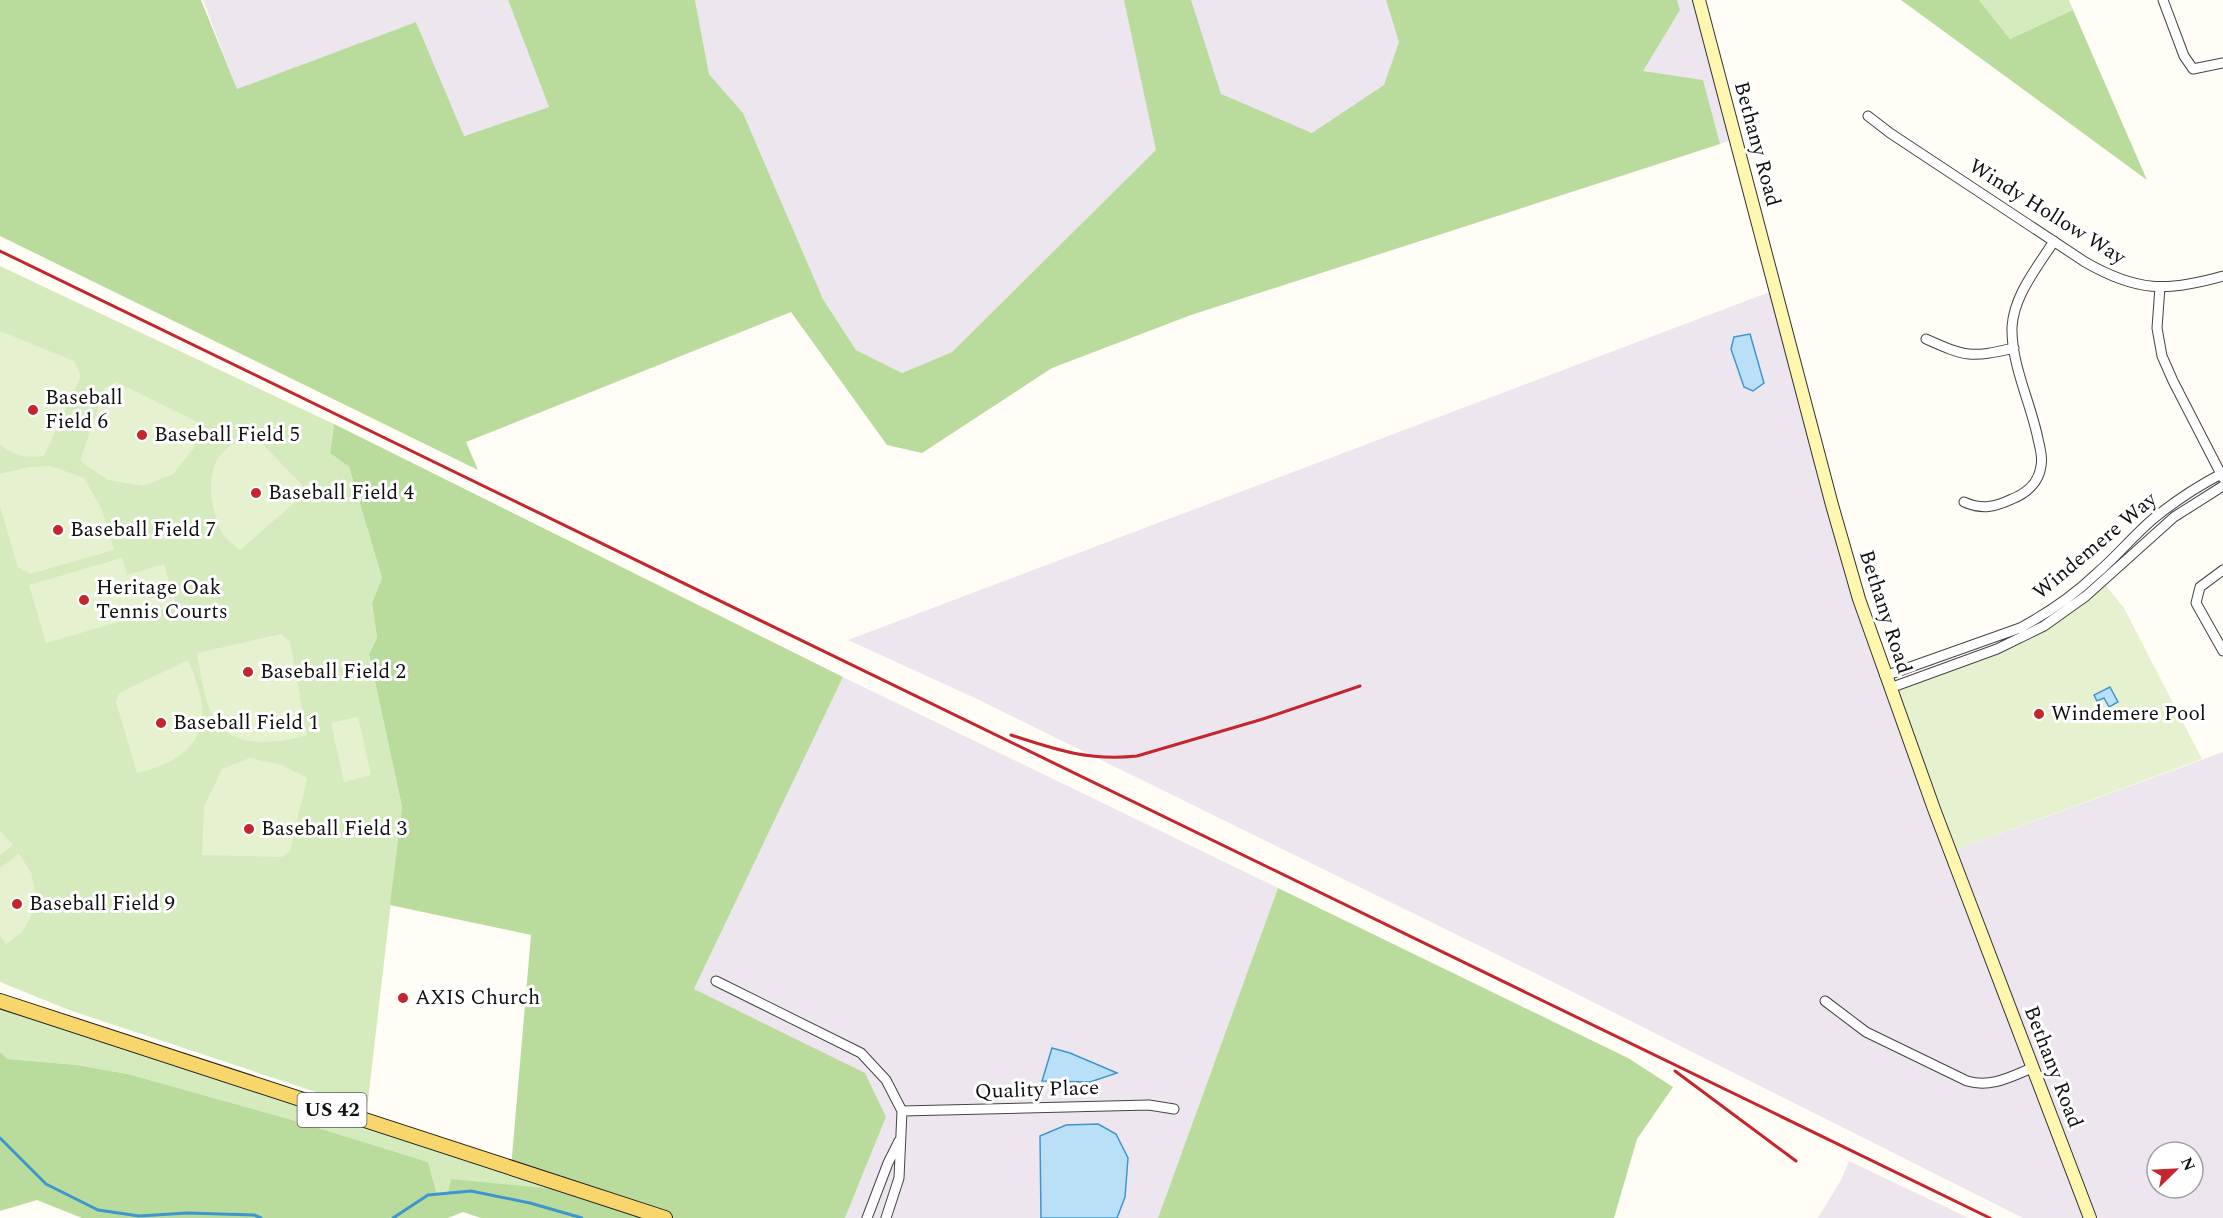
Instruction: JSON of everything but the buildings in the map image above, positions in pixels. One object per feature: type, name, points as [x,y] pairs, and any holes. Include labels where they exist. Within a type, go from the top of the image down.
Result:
[{"type":"main road","name":"Bethany Road","points":[[1699,0],[1856,590],[1885,676],[2090,1218]]},
{"type":"main road","name":"US 42","points":[[0,1001],[665,1218]]},
{"type":"street","points":[[2163,0],[2184,56],[2193,69],[2223,63]]},
{"type":"street","name":"Windy Hollow Way","points":[[1868,116],[2054,242],[2116,278],[2160,287],[2191,285],[2223,276]]},
{"type":"street","points":[[1964,502],[1976,507],[2006,502],[2026,492],[2039,474],[2042,456],[2014,348],[2012,326],[2019,299],[2054,242]]},
{"type":"street","points":[[2160,287],[2157,328],[2163,356],[2173,381],[2222,475]]},
{"type":"street","points":[[1926,339],[1967,355],[1989,354],[2014,348]]},
{"type":"street","name":"Windemere Way","points":[[1885,676],[2010,631],[2038,618],[2090,580],[2155,517],[2183,496],[2222,475]]},
{"type":"street","name":"Windemere Way","points":[[1890,688],[1997,650],[2044,626],[2086,596],[2174,517],[2223,486]]},
{"type":"street","points":[[2223,570],[2200,587],[2196,603],[2223,651]]},
{"type":"street","points":[[716,981],[861,1053],[886,1080],[902,1111],[899,1178],[886,1218]]},
{"type":"street","points":[[1825,1001],[1866,1032],[1966,1081],[1978,1084],[1998,1082],[2032,1068]]},
{"type":"street","name":"Quality Place","points":[[902,1111],[1149,1105],[1174,1109]]},
{"type":"street","points":[[867,1218],[888,1162],[901,1136]]},
{"type":"shaded area","points":[[203,0],[508,0],[549,107],[463,136],[416,22],[237,90]]},
{"type":"shaded area","points":[[695,0],[1698,0],[1735,139],[1191,315],[1156,151],[952,352],[902,373],[856,350],[823,299],[743,113],[709,74]]},
{"type":"shaded area","points":[[1775,290],[1832,505],[1950,852],[2223,752],[2223,1218],[2023,1218],[1553,982],[977,699],[848,640]]},
{"type":"shaded area","points":[[843,677],[1278,888],[1158,1218],[845,1218],[886,1117],[694,989]]},
{"type":"shaded area","points":[[1849,1161],[1969,1218],[1818,1218],[1841,1180]]},
{"type":"green space","points":[[0,0],[201,0],[237,89],[416,22],[464,136],[549,107],[508,0],[695,0],[709,74],[743,113],[823,299],[856,350],[902,373],[952,352],[1156,150],[1124,0],[1191,0],[1221,94],[1312,133],[1384,85],[1399,42],[1386,0],[1677,0],[1680,10],[1643,71],[1703,80],[1720,144],[1191,315],[1052,368],[922,453],[887,445],[791,312],[466,442],[478,470],[0,236]]},
{"type":"green space","points":[[1901,0],[1979,0],[2010,39],[2073,10],[2147,180]]},
{"type":"green space","points":[[1979,0],[2069,0],[2073,10],[2010,39]]},
{"type":"green space","points":[[0,266],[334,424],[330,453],[349,467],[382,578],[372,603],[377,638],[369,654],[402,807],[367,1109],[69,1010],[0,982]]},
{"type":"green space","name":"Baseball Field 6","points":[[0,331],[74,361],[81,376],[44,456],[20,455],[0,444]]},
{"type":"green space","name":"Baseball Field 5","points":[[116,382],[197,422],[194,448],[173,474],[143,486],[108,480],[80,461],[105,388]]},
{"type":"green space","points":[[334,424],[843,677],[694,989],[865,1073],[886,1117],[845,1218],[666,1218],[592,1195],[640,1218],[481,1218],[463,1212],[448,1218],[82,1218],[37,1200],[0,1211],[0,1052],[8,1059],[77,1065],[128,1074],[296,1121],[428,1162],[437,1194],[448,1193],[451,1179],[584,1192],[511,1168],[531,935],[390,905],[402,807],[369,654],[377,638],[372,603],[382,578],[349,467],[330,453]]},
{"type":"green space","name":"Baseball Field 4","points":[[252,433],[302,485],[300,498],[240,550],[225,536],[219,526],[213,508],[211,480],[216,462],[223,453]]},
{"type":"green space","name":"Baseball Field 7","points":[[51,466],[84,478],[102,510],[114,550],[30,574],[18,567],[0,507],[0,474],[29,467]]},
{"type":"green space","name":"Heritage Oak Tennis Courts","points":[[122,558],[127,575],[164,564],[176,605],[46,643],[29,585]]},
{"type":"green space","name":"Windemere Pool","points":[[2103,582],[2124,608],[2202,759],[1950,852],[1890,688],[2028,634]]},
{"type":"green space","name":"Baseball Field 2","points":[[281,634],[290,642],[307,735],[282,741],[255,742],[231,735],[221,727],[210,709],[197,653]]},
{"type":"green space","name":"Baseball Field 1","points":[[188,660],[197,684],[202,708],[198,734],[183,753],[173,760],[162,766],[137,773],[116,702],[119,693]]},
{"type":"green space","points":[[358,717],[371,775],[344,782],[331,723]]},
{"type":"green space","name":"Baseball Field 3","points":[[250,758],[282,765],[307,778],[290,851],[282,857],[202,855],[204,807],[222,769]]},
{"type":"green space","points":[[0,831],[13,845],[0,855]]},
{"type":"green space","name":"Baseball Field 9","points":[[19,854],[31,872],[35,892],[31,916],[22,932],[6,944],[0,936],[0,868]]},
{"type":"green space","points":[[1278,888],[1628,1058],[1673,1087],[1637,1139],[1614,1218],[1158,1218]]},
{"type":"green space","points":[[0,1001],[665,1218],[640,1218],[587,1193],[437,1194],[428,1162],[296,1121],[128,1074],[77,1065],[8,1059],[0,1052]]},
{"type":"water","points":[[1750,334],[1764,383],[1753,391],[1744,387],[1731,349],[1734,337]]},
{"type":"water","points":[[2110,687],[2118,702],[2109,707],[2104,698],[2097,701],[2094,695]]},
{"type":"water","points":[[1052,1048],[1117,1073],[1090,1082],[1042,1081]]},
{"type":"water","points":[[1098,1124],[1116,1134],[1128,1158],[1125,1197],[1117,1218],[1041,1218],[1040,1136],[1066,1125]]},
{"type":"waterway","points":[[0,1138],[46,1184],[98,1210],[139,1216],[187,1213],[254,1215],[261,1218]]},
{"type":"waterway","points":[[393,1218],[428,1195],[471,1191],[530,1203],[582,1218]]},
{"type":"railway","points":[[0,251],[1990,1218]]},
{"type":"railway","points":[[1011,735],[1058,750],[1088,756],[1137,756],[1263,719],[1360,686]]},
{"type":"railway","points":[[1675,1071],[1796,1161]]},
{"type":"place","name":"Baseball Field 6","points":[[33,410]]},
{"type":"place","name":"Baseball Field 5","points":[[142,435]]},
{"type":"place","name":"Baseball Field 4","points":[[256,493]]},
{"type":"place","name":"Baseball Field 7","points":[[58,530]]},
{"type":"place","name":"Heritage Oak Tennis Courts","points":[[84,600]]},
{"type":"place","name":"Baseball Field 2","points":[[248,672]]},
{"type":"place","name":"Windemere Pool","points":[[2039,714]]},
{"type":"place","name":"Baseball Field 1","points":[[161,723]]},
{"type":"place","name":"Baseball Field 3","points":[[249,829]]},
{"type":"place","name":"Baseball Field 9","points":[[17,904]]},
{"type":"place","name":"AXIS Church","points":[[403,998]]}]
